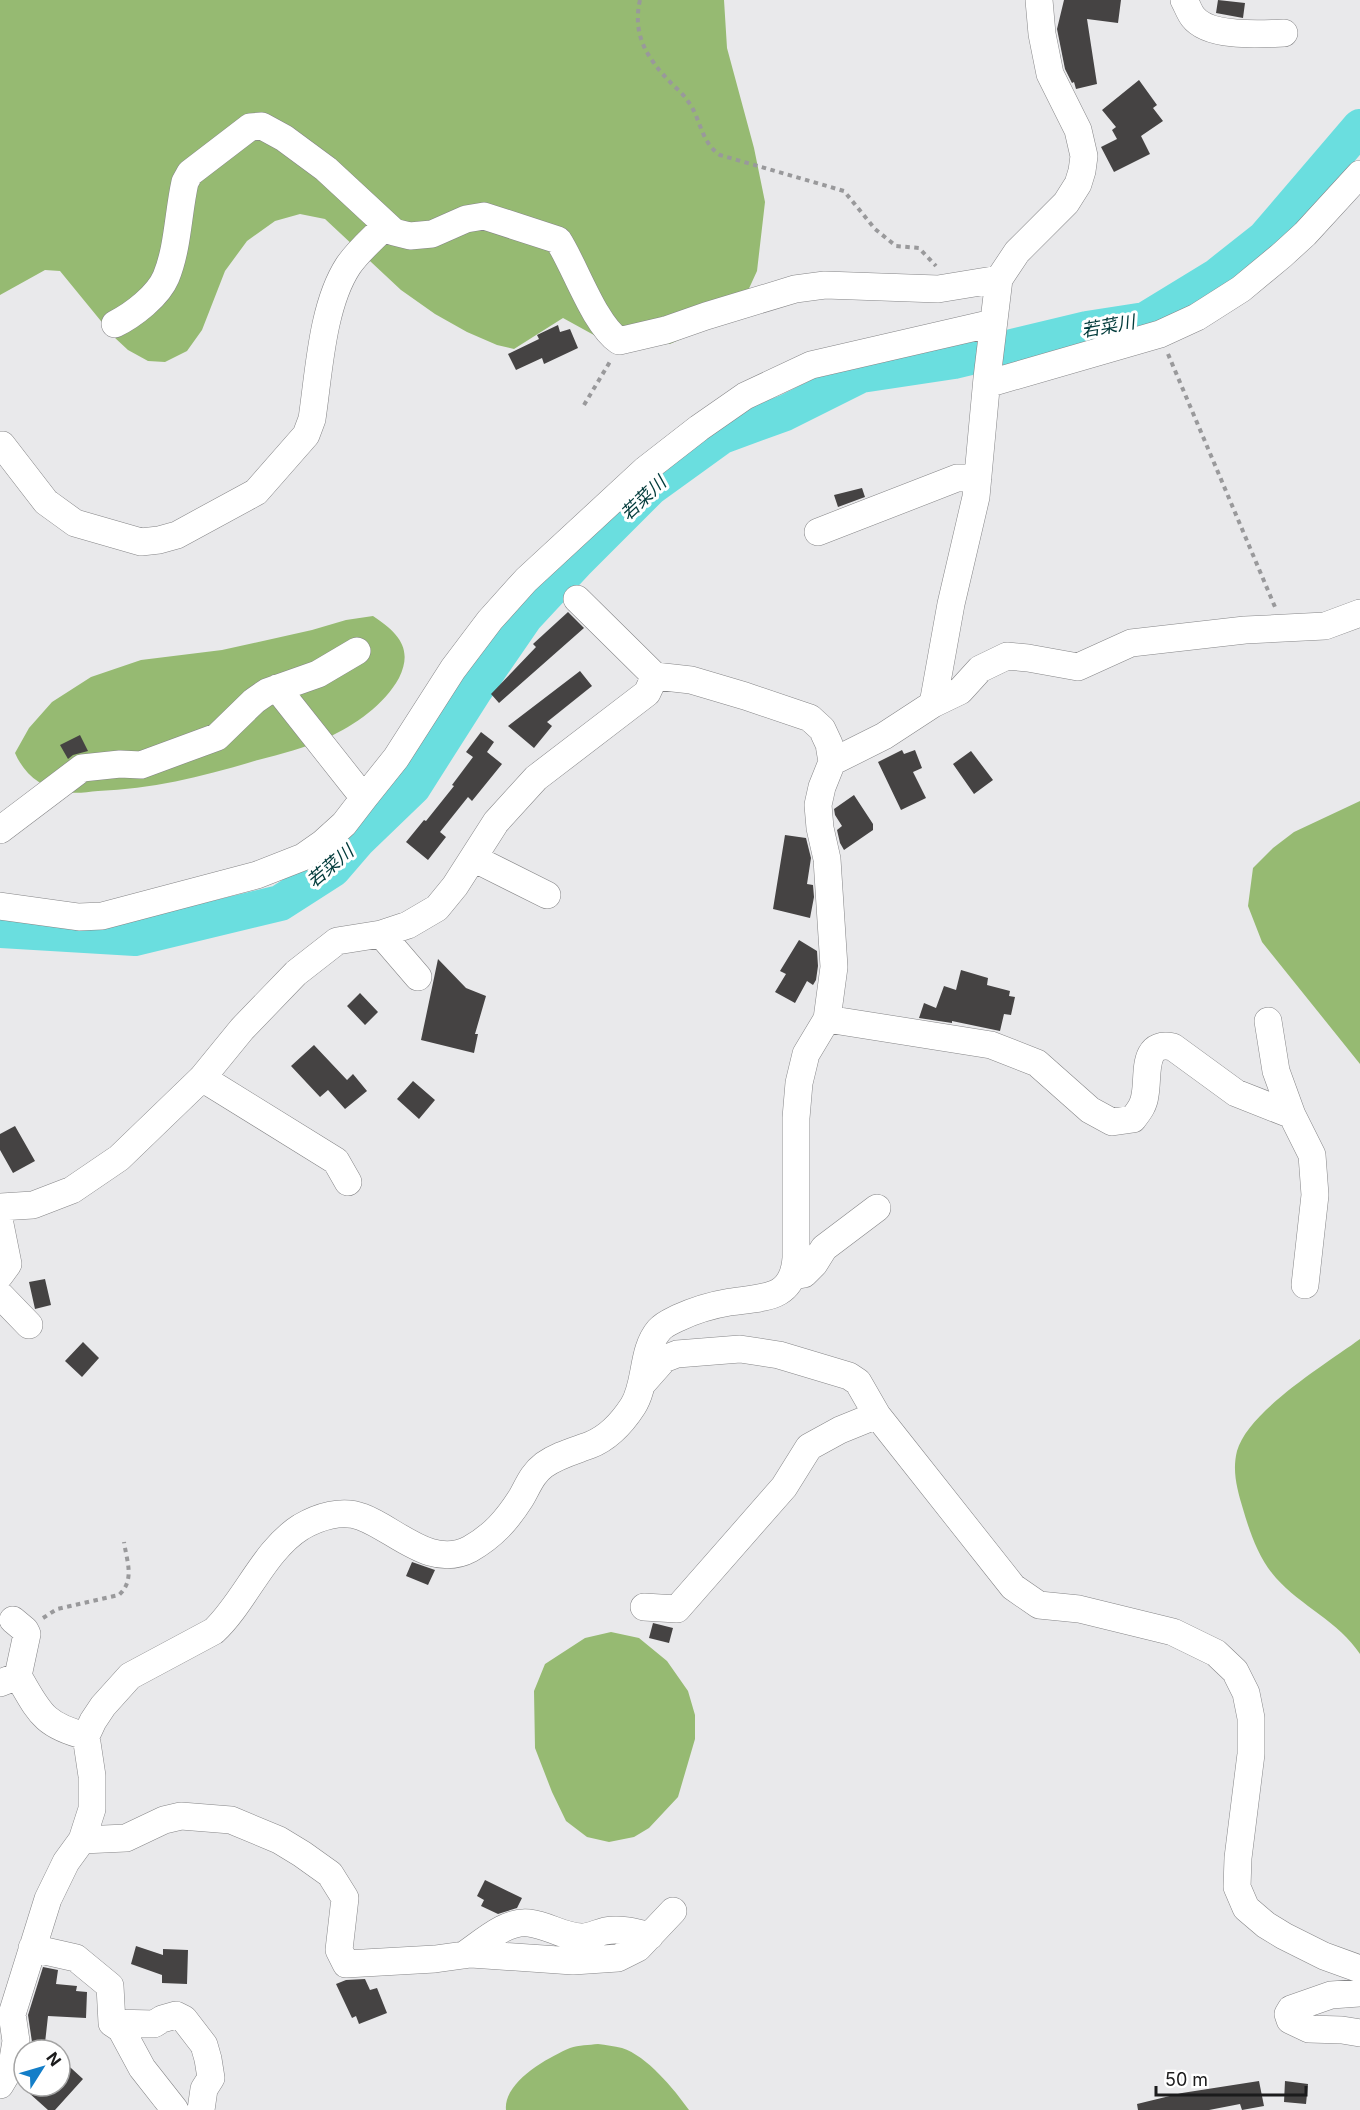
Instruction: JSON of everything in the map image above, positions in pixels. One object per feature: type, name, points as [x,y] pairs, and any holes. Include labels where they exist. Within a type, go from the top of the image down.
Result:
[{"type":"street","points":[[933,704],[951,604],[976,497],[999,279],[1017,252],[1066,203],[1078,184],[1082,171],[1084,156],[1078,130],[1050,74],[1042,34],[1039,0]]},
{"type":"street","points":[[1184,0],[1194,18],[1203,25],[1238,34],[1284,33]]},
{"type":"street","points":[[115,324],[131,316],[151,297],[165,279],[173,252],[185,182],[190,173],[250,127],[262,126],[284,138],[326,169],[394,232],[410,236],[432,234],[466,219],[484,216],[558,240],[602,322],[613,337],[619,341],[666,330],[795,289],[825,285],[938,289],[999,279]]},
{"type":"street","points":[[987,381],[1160,334],[1197,317],[1241,290],[1305,234],[1360,174]]},
{"type":"street","points":[[2,445],[46,502],[75,523],[109,533],[141,542],[159,540],[177,535],[226,510],[256,492],[306,435],[312,419],[329,308],[339,281],[350,264],[386,225]]},
{"type":"street","points":[[0,906],[79,917],[102,916],[257,875],[303,857],[344,824],[396,758],[453,669],[490,620],[526,580],[645,470],[699,428],[745,396],[811,365],[993,327]]},
{"type":"street","points":[[818,532],[957,478],[978,477]]},
{"type":"street","points":[[0,2085],[12,2064],[16,2041],[12,2014],[48,1899],[66,1862],[82,1840],[92,1809],[92,1776],[86,1736],[104,1706],[130,1676],[204,1638],[223,1623],[259,1572],[287,1539],[299,1528],[323,1517],[348,1514],[360,1516],[385,1528],[407,1543],[432,1552],[453,1554],[467,1550],[491,1535],[503,1524],[528,1483],[543,1466],[558,1456],[592,1445],[606,1437],[620,1423],[634,1404],[641,1386],[644,1363],[658,1331],[664,1325],[695,1310],[728,1302],[768,1297],[785,1288],[793,1276],[796,1257],[796,1118],[799,1083],[806,1054],[827,1019],[834,967],[827,860],[818,805],[832,762],[829,744],[822,729],[810,718],[691,680],[655,676],[577,600]]},
{"type":"street","points":[[832,762],[884,736],[933,704],[960,692],[980,669],[1007,656],[1078,667],[1131,643],[1245,630],[1325,626],[1360,613]]},
{"type":"street","points":[[0,830],[82,768],[120,764],[141,765],[217,737],[254,701],[267,692],[318,674],[357,651]]},
{"type":"street","points":[[0,1207],[33,1205],[72,1191],[119,1158],[202,1078],[242,1029],[296,973],[337,941],[381,934],[408,925],[437,908],[496,822],[537,778],[647,693],[655,676]]},
{"type":"street","points":[[277,688],[364,798]]},
{"type":"street","points":[[473,858],[547,895]]},
{"type":"street","points":[[381,934],[418,977]]},
{"type":"street","points":[[827,1019],[991,1045],[1037,1063],[1090,1110],[1112,1122],[1132,1119],[1142,1108],[1146,1094],[1148,1058],[1155,1050],[1165,1045],[1173,1047],[1236,1093],[1292,1115]]},
{"type":"street","points":[[1269,1021],[1276,1071],[1292,1115],[1312,1155],[1315,1195],[1305,1285]]},
{"type":"street","points":[[202,1078],[336,1161],[348,1182]]},
{"type":"street","points":[[793,1276],[804,1274],[814,1264],[824,1248],[877,1208]]},
{"type":"street","points":[[0,1224],[8,1264],[0,1275]]},
{"type":"street","points":[[0,1295],[29,1325]]},
{"type":"street","points":[[641,1386],[664,1359],[677,1354],[740,1349],[779,1355],[849,1376],[858,1382],[877,1415],[1013,1587],[1039,1605],[1079,1609],[1173,1632],[1216,1653],[1236,1671],[1246,1693],[1251,1718],[1251,1754],[1238,1858],[1237,1887],[1246,1908],[1266,1925],[1284,1936],[1324,1956],[1360,1969]]},
{"type":"street","points":[[644,1607],[677,1609],[784,1487],[809,1447],[877,1415]]},
{"type":"street","points":[[19,1625],[27,1634],[9,1679],[50,1722],[86,1736]]},
{"type":"street","points":[[82,1840],[126,1838],[164,1820],[181,1816],[231,1820],[279,1840],[330,1874],[345,1898],[339,1950],[346,1964],[435,1959],[471,1954],[573,1961],[618,1958],[638,1948],[673,1911]]},
{"type":"street","points":[[464,1955],[513,1924],[529,1922],[569,1936],[585,1937],[605,1931],[628,1930],[650,1936]]},
{"type":"street","points":[[32,1948],[76,1958],[110,1986],[112,2023]]},
{"type":"street","points":[[1360,1993],[1331,1995],[1291,2009],[1288,2014],[1290,2020],[1309,2029],[1360,2033]]},
{"type":"street","points":[[112,2023],[154,2024],[176,2015],[184,2019],[204,2045],[208,2059],[211,2078],[204,2089],[201,2110]]},
{"type":"street","points":[[112,2023],[121,2029],[142,2068],[175,2110]]},
{"type":"path","points":[[640,0],[636,15],[638,34],[646,51],[650,59],[688,101],[710,148],[720,155],[844,191],[875,229],[896,246],[919,248],[955,287]]},
{"type":"path","points":[[1160,334],[1279,616]]},
{"type":"path","points":[[584,405],[615,354],[619,341]]},
{"type":"path","points":[[19,1625],[57,1609],[119,1595],[126,1588],[130,1576],[124,1542]]},
{"type":"green space","points":[[0,0],[724,0],[727,48],[754,148],[765,202],[757,271],[746,295],[714,324],[670,344],[612,345],[563,318],[514,349],[497,345],[467,332],[435,314],[401,290],[325,219],[300,214],[275,221],[247,241],[225,271],[202,330],[187,351],[165,362],[148,361],[128,350],[114,337],[60,271],[45,270],[0,295]]},
{"type":"green space","points":[[373,616],[396,635],[404,649],[405,658],[399,678],[393,688],[368,713],[338,733],[319,742],[179,781],[139,788],[78,793],[49,788],[42,784],[23,768],[15,753],[29,728],[52,702],[91,677],[141,660],[222,650],[346,620]]},
{"type":"green space","points":[[1360,801],[1360,1064],[1262,942],[1248,906],[1253,868],[1273,848],[1294,832]]},
{"type":"green space","points":[[1360,1339],[1360,1654],[1331,1623],[1286,1588],[1265,1563],[1246,1518],[1237,1487],[1235,1466],[1237,1451],[1244,1436],[1256,1420],[1290,1389]]},
{"type":"green space","points":[[611,1632],[639,1638],[667,1661],[688,1691],[695,1715],[695,1739],[678,1797],[649,1828],[634,1837],[609,1842],[587,1837],[566,1821],[535,1748],[534,1691],[545,1664],[585,1638]]},
{"type":"green space","points":[[598,2044],[622,2048],[641,2058],[668,2083],[689,2110],[506,2110],[507,2100],[519,2080],[540,2064],[570,2048]]},
{"type":"building","points":[[1064,0],[1121,0],[1118,23],[1087,19],[1097,84],[1076,89],[1065,69],[1057,29]]},
{"type":"building","points":[[1218,0],[1245,3],[1243,18],[1216,13]]},
{"type":"building","points":[[1139,80],[1157,105],[1153,108],[1163,121],[1141,136],[1150,154],[1114,172],[1101,147],[1117,139],[1112,130],[1116,127],[1102,110]]},
{"type":"building","points":[[558,325],[560,332],[570,329],[578,348],[544,364],[542,358],[516,370],[508,354],[539,339],[537,335]]},
{"type":"building","points":[[862,488],[865,497],[838,507],[834,495]]},
{"type":"building","points":[[568,612],[584,628],[499,703],[491,694],[536,647],[533,644]]},
{"type":"building","points":[[580,671],[592,686],[547,722],[552,726],[534,748],[508,726]]},
{"type":"building","points":[[481,732],[494,742],[487,752],[502,764],[472,801],[468,797],[440,832],[446,837],[428,860],[406,842],[454,786],[452,785],[473,757],[466,752]]},
{"type":"building","points":[[80,735],[88,751],[73,755],[68,759],[60,745]]},
{"type":"building","points":[[902,750],[904,754],[915,750],[922,768],[913,772],[926,798],[901,810],[878,762]]},
{"type":"building","points":[[971,751],[993,780],[974,794],[953,764]]},
{"type":"building","points":[[854,795],[873,824],[873,830],[844,850],[837,830],[842,826],[834,809]]},
{"type":"building","points":[[785,835],[806,838],[811,858],[807,884],[813,885],[814,897],[810,918],[773,909]]},
{"type":"building","points":[[799,940],[817,951],[818,966],[813,985],[807,981],[795,1003],[775,992],[786,974],[780,971]]},
{"type":"building","points":[[438,959],[466,988],[486,996],[475,1034],[478,1034],[474,1053],[421,1040]]},
{"type":"building","points":[[961,970],[988,978],[987,985],[1010,991],[1009,996],[1015,997],[1011,1015],[1004,1014],[1000,1031],[952,1021],[952,1023],[919,1018],[924,1003],[936,1008],[944,986],[956,990]]},
{"type":"building","points":[[360,993],[378,1012],[365,1025],[347,1006]]},
{"type":"building","points":[[314,1045],[347,1080],[353,1074],[367,1091],[345,1109],[328,1090],[320,1097],[291,1066]]},
{"type":"building","points":[[413,1081],[435,1100],[419,1119],[397,1099]]},
{"type":"building","points":[[15,1126],[35,1161],[13,1173],[0,1150],[0,1134]]},
{"type":"building","points":[[45,1279],[51,1305],[35,1309],[29,1282]]},
{"type":"building","points":[[83,1342],[99,1358],[82,1377],[65,1361]]},
{"type":"building","points":[[412,1562],[435,1570],[428,1585],[406,1576]]},
{"type":"building","points":[[653,1623],[673,1628],[669,1643],[649,1638]]},
{"type":"building","points":[[485,1880],[522,1898],[517,1908],[498,1914],[481,1906],[484,1900],[477,1896]]},
{"type":"building","points":[[136,1946],[163,1955],[163,1949],[188,1950],[187,1984],[162,1983],[162,1975],[131,1964]]},
{"type":"building","points":[[43,1967],[58,1970],[56,1984],[77,1986],[76,1991],[87,1992],[86,2018],[48,2016],[46,2038],[31,2038],[28,2015]]},
{"type":"building","points":[[365,1979],[370,1990],[377,1988],[387,2013],[359,2024],[356,2016],[352,2018],[336,1984],[346,1980]]},
{"type":"building","points":[[72,2069],[83,2079],[72,2091]]},
{"type":"building","points":[[1259,2081],[1264,2106],[1242,2110],[1240,2104],[1209,2110],[1138,2110],[1137,2104],[1182,2093]]},
{"type":"building","points":[[1285,2081],[1308,2084],[1306,2104],[1284,2102]]},
{"type":"building","points":[[35,2098],[66,2098],[55,2110],[48,2110]]},
{"type":"waterway","name":"若菜川","points":[[0,930],[135,938],[280,903],[333,869],[358,840],[413,787],[474,691],[525,617],[577,561],[650,488],[722,436],[785,413],[861,375],[954,361],[1087,329],[1145,320],[1217,276],[1265,238],[1360,127]]}]
